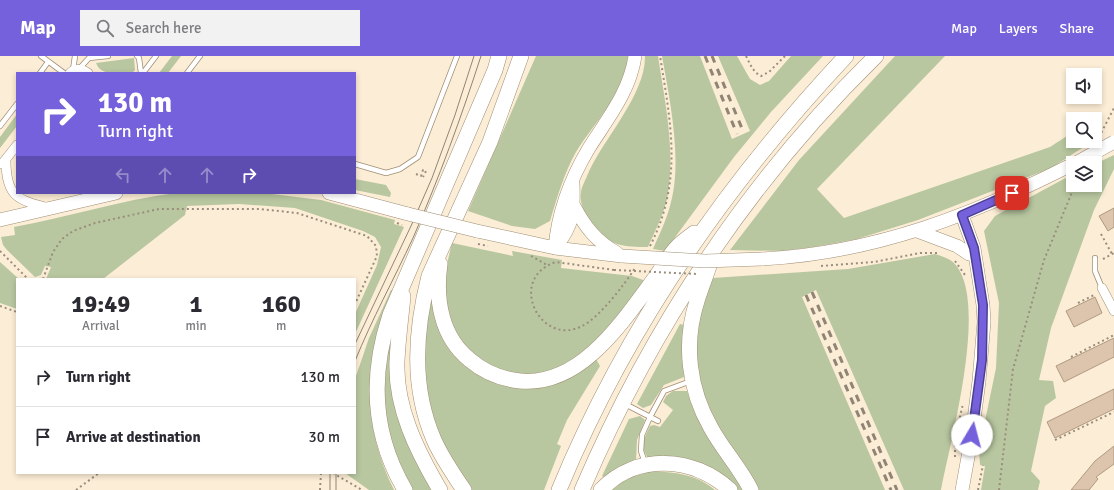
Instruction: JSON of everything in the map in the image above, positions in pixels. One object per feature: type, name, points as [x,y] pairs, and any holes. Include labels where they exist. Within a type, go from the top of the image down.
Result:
[{"type":"highway","points":[[405,490],[394,473],[379,426],[377,402],[378,359],[382,338],[403,285],[495,70],[499,56]]},
{"type":"highway","points":[[464,490],[434,440],[423,408],[419,381],[417,339],[429,276],[490,142],[521,56]]},
{"type":"highway","points":[[559,490],[581,438],[620,362],[663,287],[708,221],[776,134],[846,56]]},
{"type":"highway","points":[[582,490],[622,403],[662,331],[713,251],[785,156],[825,110],[876,56]]},
{"type":"highway","points":[[445,243],[438,289],[440,310],[444,323],[460,351],[487,372],[509,380],[533,382],[563,373],[579,365],[598,349],[640,298],[677,247],[708,221]]},
{"type":"highway","points":[[713,251],[692,321],[689,354],[691,380],[700,406],[711,429],[751,490]]},
{"type":"highway","points":[[403,285],[397,362],[399,388],[404,415],[412,438],[440,490]]},
{"type":"highway","points":[[601,490],[607,484],[625,473],[646,465],[668,463],[694,467],[714,477],[730,490]]},
{"type":"main road","points":[[554,248],[556,229],[563,202],[588,150],[623,95],[632,71],[635,56]]},
{"type":"main road","points":[[1089,156],[1114,142]]},
{"type":"main road","points":[[333,194],[477,231],[554,248],[622,256],[705,261],[762,259],[853,247],[917,231],[962,215],[1066,168]]},
{"type":"main road","points":[[554,248],[571,225],[574,206],[573,181]]},
{"type":"main road","points":[[0,220],[112,194]]},
{"type":"main road","points":[[574,206],[593,236],[602,244],[622,256]]},
{"type":"main road","points":[[962,215],[962,232],[969,254],[977,268]]},
{"type":"main road","points":[[962,215],[974,248],[983,305],[982,353],[972,435],[962,490]]},
{"type":"main road","points":[[917,231],[957,246],[969,254]]},
{"type":"street","points":[[0,179],[3,163],[16,146]]},
{"type":"street","points":[[3,163],[7,180],[14,194],[25,202],[50,208]]},
{"type":"street","points":[[1102,288],[1114,311]]},
{"type":"lane","points":[[41,56],[63,72]]},
{"type":"lane","points":[[74,71],[75,56]]},
{"type":"lane","points":[[74,71],[89,58],[108,56]]},
{"type":"lane","points":[[137,56],[139,58],[142,72]]},
{"type":"lane","points":[[143,72],[156,56]]},
{"type":"lane","points":[[188,72],[200,56]]},
{"type":"lane","points":[[356,164],[386,172],[400,169],[418,157],[457,56]]},
{"type":"lane","points":[[41,72],[48,62]]},
{"type":"lane","points":[[0,126],[16,105]]},
{"type":"lane","points":[[1095,258],[1095,271],[1102,288]]},
{"type":"lane","points":[[646,465],[641,451],[642,436],[650,417],[664,391],[691,380]]},
{"type":"lane","points":[[622,403],[658,421]]},
{"type":"path","points":[[646,252],[659,229],[666,209],[672,165],[670,125],[660,56]]},
{"type":"path","points":[[746,56],[752,68],[757,74],[762,76],[769,72],[784,56]]},
{"type":"path","points":[[416,174],[420,176],[423,170],[426,171],[423,177]]},
{"type":"path","points":[[999,490],[1013,369],[1044,260],[1073,192]]},
{"type":"path","points":[[43,278],[53,252],[62,239],[74,231],[95,223],[159,209],[260,208],[297,213],[367,236],[376,246],[377,256],[356,302]]},
{"type":"path","points":[[1101,234],[1112,254]]},
{"type":"path","points":[[0,251],[27,278]]},
{"type":"path","points":[[816,266],[874,262],[920,253],[941,254]]},
{"type":"path","points":[[952,259],[958,262],[967,280]]},
{"type":"path","points":[[614,270],[556,262],[547,265],[539,272],[530,292],[534,308],[540,318],[550,326],[565,330],[582,326],[604,308],[624,285],[637,265]]},
{"type":"path","points":[[0,306],[16,312]]},
{"type":"path","points":[[1071,357],[1114,335]]},
{"type":"path","points":[[955,458],[955,437],[963,401]]},
{"type":"path","points":[[1055,440],[1114,412]]},
{"type":"path","points":[[978,490],[983,465]]},
{"type":"path","points":[[76,490],[98,474]]},
{"type":"path","points":[[320,490],[321,474]]},
{"type":"path","points":[[335,474],[362,490]]},
{"type":"green space","points":[[172,56],[181,56],[169,72],[160,72]]},
{"type":"green space","points":[[536,56],[628,56],[626,70],[615,95],[576,152],[568,168],[550,221],[535,229],[512,226],[468,211]]},
{"type":"green space","points":[[645,56],[658,56],[670,145],[669,181],[667,199],[659,223],[648,247],[632,247],[612,242],[594,227],[582,207],[581,191],[594,162],[631,102],[643,71]]},
{"type":"green space","points":[[662,56],[700,56],[732,139],[750,131],[718,56],[737,56],[750,79],[760,85],[769,81],[791,56],[823,56],[771,112],[734,157],[665,251],[653,249],[670,206],[674,189],[675,170],[674,131]]},
{"type":"green space","points":[[895,56],[945,56],[817,189],[844,218],[1050,147],[1066,137],[1066,148],[1082,148],[1070,156],[1066,156],[1066,158],[1051,168],[918,220],[857,239],[782,251],[730,250],[799,160]]},
{"type":"green space","points":[[134,58],[135,70],[133,72],[106,72],[98,67],[96,63]]},
{"type":"green space","points":[[16,115],[16,127],[0,148],[0,137]]},
{"type":"green space","points":[[1114,155],[1114,169],[1094,210],[1051,328],[1039,380],[1053,381],[1056,398],[1045,406],[1031,471],[1040,481],[1038,490],[981,490],[985,466],[980,465],[979,450],[996,368],[999,303],[984,231],[995,216],[1066,178],[1066,192],[1102,192],[1102,161]]},
{"type":"green space","points":[[356,179],[386,185],[391,193],[390,197],[356,190]]},
{"type":"green space","points":[[169,194],[272,194],[321,200],[395,220],[394,224],[404,227],[356,332],[356,312],[377,265],[381,247],[375,237],[363,231],[295,208],[239,204],[187,206],[185,215],[104,278],[46,278],[51,267],[45,266],[41,275],[35,277],[3,245],[1,237],[15,235],[14,227]]},
{"type":"green space","points":[[452,243],[513,256],[512,251],[562,260],[561,268],[632,276],[646,281],[594,347],[554,372],[512,375],[485,365],[465,347],[447,319],[441,289]]},
{"type":"green space","points":[[935,254],[947,258],[954,263],[964,281],[968,307],[968,338],[959,407],[941,490],[904,490],[816,290],[802,297],[885,490],[758,490],[727,443],[700,395],[694,328],[713,278],[848,269]]},
{"type":"green space","points":[[0,262],[18,278],[16,278],[16,309],[0,303]]},
{"type":"green space","points":[[391,290],[393,290],[372,360],[370,394],[376,443],[394,490],[369,490],[346,474],[356,474],[356,376],[369,338]]},
{"type":"green space","points":[[430,296],[434,297],[441,331],[501,383],[579,372],[596,359],[600,366],[567,420],[557,444],[561,446],[544,490],[472,490],[449,458],[432,421],[423,382],[422,342]]},
{"type":"green space","points":[[680,324],[684,325],[682,339],[684,377],[664,385],[651,405],[643,408],[637,404]]},
{"type":"green space","points":[[394,329],[391,359],[433,490],[413,490],[394,451],[386,421],[383,366]]},
{"type":"green space","points":[[673,391],[687,391],[695,413],[745,490],[736,490],[705,466],[687,459],[648,458],[644,450],[646,435],[650,426],[654,425],[660,427],[673,410],[663,402],[666,396]]},
{"type":"green space","points":[[640,416],[645,420],[637,440],[636,461],[605,478],[602,476],[629,419]]},
{"type":"green space","points":[[650,471],[676,473],[693,477],[701,480],[715,490],[612,490],[626,479]]},
{"type":"building","points":[[1114,208],[1114,227],[1108,231],[1099,216]]},
{"type":"building","points":[[1095,297],[1102,313],[1074,327],[1066,311]]},
{"type":"building","points":[[1114,338],[1114,357],[1064,382],[1056,366]]},
{"type":"building","points":[[1114,389],[1114,409],[1055,438],[1047,422]]},
{"type":"building","points":[[1114,446],[1114,464],[1096,477],[1098,479],[1089,490],[1071,490],[1095,461]]},
{"type":"tram line","points":[[356,342],[432,178],[455,115],[474,56]]},
{"type":"tram line","points":[[356,359],[423,215],[466,102],[481,56]]},
{"type":"tram line","points":[[330,474],[330,490]]},
{"type":"tram line","points":[[336,474],[336,490]]},
{"type":"railway","points":[[705,56],[737,134]]},
{"type":"railway","points":[[712,56],[743,131]]},
{"type":"railway","points":[[812,292],[897,490]]},
{"type":"railway","points":[[806,295],[891,490]]},
{"type":"route","points":[[972,435],[982,360],[984,322],[981,286],[974,248],[962,215],[1012,193]]}]
